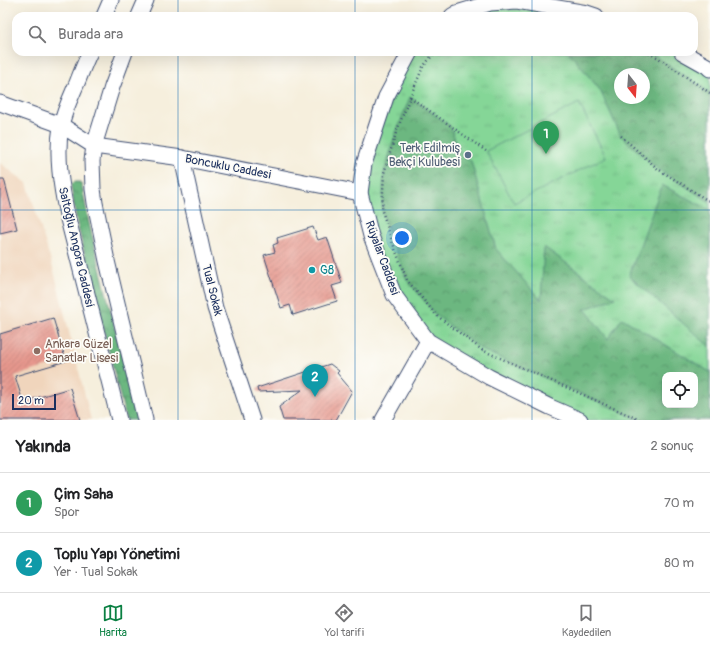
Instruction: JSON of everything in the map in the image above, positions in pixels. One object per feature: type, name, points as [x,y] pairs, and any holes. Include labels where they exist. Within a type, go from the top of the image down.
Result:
[{"type":"street","points":[[106,12],[111,0]]},
{"type":"street","points":[[141,12],[146,0]]},
{"type":"street","points":[[460,12],[490,1],[517,0],[582,12]]},
{"type":"street","name":"Saltoğlu Angora Caddesi","points":[[88,56],[66,107],[61,125],[59,146],[60,165],[63,196],[119,420]]},
{"type":"street","points":[[124,56],[112,87],[94,146],[92,161],[92,189],[144,420]]},
{"type":"street","name":"Rüyalar Caddesi","points":[[408,56],[386,97],[364,164],[360,193],[371,236],[394,295],[428,341],[489,377],[547,414],[580,420]]},
{"type":"street","points":[[690,56],[709,66]]},
{"type":"street","points":[[0,103],[61,125],[94,146]]},
{"type":"street","name":"Boncuklu Caddesi","points":[[94,146],[182,158],[360,193]]},
{"type":"street","name":"Tual Sokak","points":[[182,158],[215,308],[252,420]]},
{"type":"street","points":[[383,420],[428,341]]},
{"type":"path","points":[[432,56],[423,67],[410,97],[396,133],[384,173],[382,211],[407,280],[436,315],[482,350],[640,420]]},
{"type":"path","points":[[657,56],[710,93]]},
{"type":"path","points":[[410,97],[486,151]]},
{"type":"path","points":[[621,136],[658,169],[710,201]]},
{"type":"shaded area","name":"Ankara Güzel Sanatlar Lisesi","points":[[0,163],[27,183],[54,271],[91,420],[0,420]]},
{"type":"green space","points":[[490,3],[563,12],[464,12]]},
{"type":"green space","points":[[408,56],[689,56],[710,69],[710,420],[580,420],[428,341],[394,295],[371,236],[364,164]]},
{"type":"green space","points":[[572,56],[655,56],[710,93],[710,201],[658,169],[621,136],[600,90]]},
{"type":"green space","points":[[410,97],[450,126],[460,152],[471,161],[496,249],[541,300],[544,247],[615,298],[585,309],[608,339],[622,318],[710,372],[710,420],[640,420],[482,350],[436,315],[407,280],[382,211],[384,173],[396,133]]},
{"type":"green space","points":[[579,103],[606,157],[514,203],[486,151]]},
{"type":"green space","points":[[74,182],[80,182],[82,186],[89,223],[138,420],[126,420],[77,223],[71,187]]},
{"type":"green space","points":[[662,185],[710,210],[710,347],[629,276]]},
{"type":"building","points":[[0,179],[4,179],[17,229],[0,233]]},
{"type":"building","name":"G8","points":[[313,227],[318,240],[327,237],[342,283],[332,286],[337,301],[293,315],[290,305],[281,308],[264,255],[275,252],[273,245],[278,243],[277,238]]},
{"type":"building","points":[[53,318],[66,361],[15,376],[23,402],[70,388],[80,420],[0,420],[0,334]]},
{"type":"building","points":[[330,364],[339,371],[337,373],[352,391],[336,420],[283,420],[279,407],[302,390],[258,392],[257,388]]},
{"type":"place","name":"Çim Saha","points":[[546,154]]},
{"type":"place","name":"Terk Edilmiş Bekçi Kulubesi","points":[[468,155]]},
{"type":"place","name":"G8","points":[[312,270]]},
{"type":"place","name":"Ankara Güzel Sanatlar Lisesi","points":[[37,351]]},
{"type":"place","name":"Toplu Yapı Yönetimi","points":[[315,397]]}]
